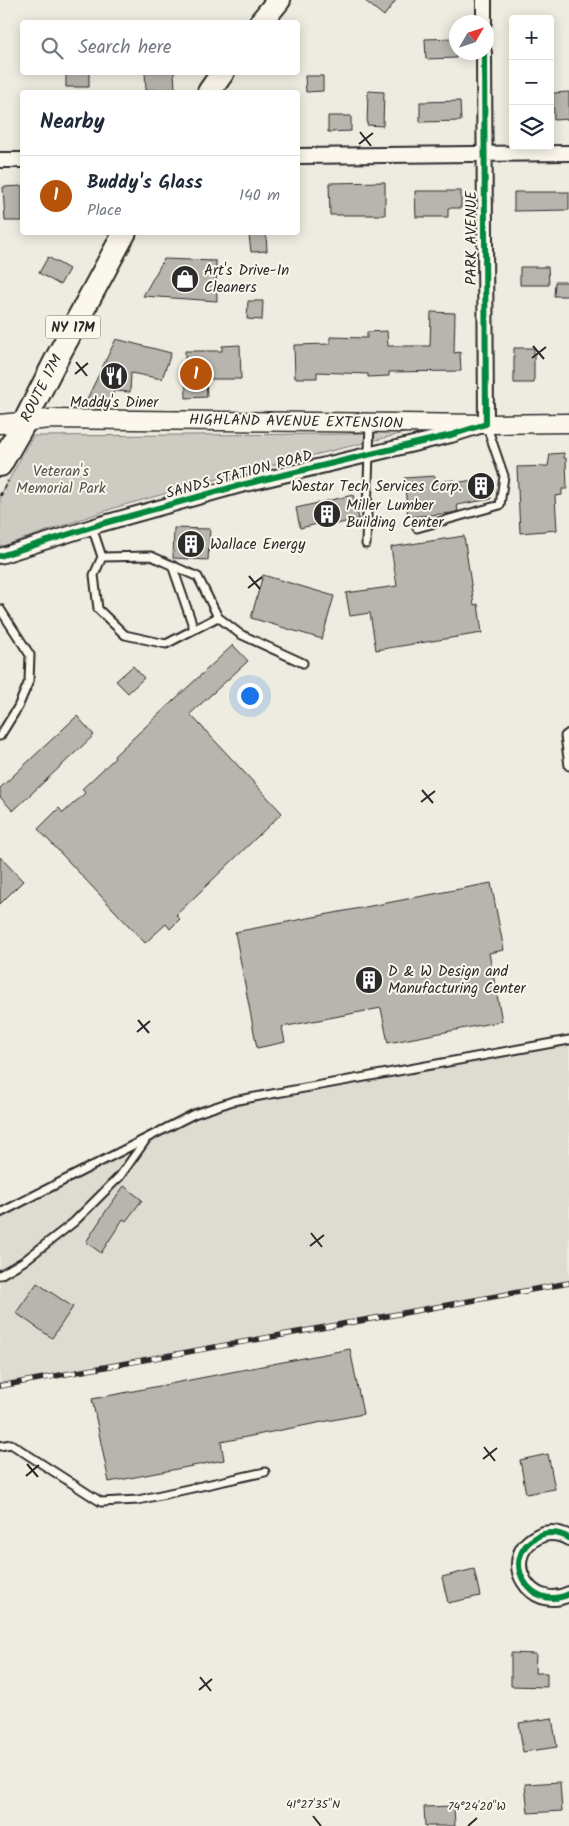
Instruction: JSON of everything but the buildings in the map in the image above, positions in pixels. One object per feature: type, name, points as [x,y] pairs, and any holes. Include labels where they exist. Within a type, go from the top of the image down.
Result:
[{"type":"main road","points":[[263,20],[280,0]]},
{"type":"main road","points":[[210,90],[221,75]]},
{"type":"main road","name":"ROUTE 17M","points":[[0,465],[123,235]]},
{"type":"street","points":[[484,0],[484,15]]},
{"type":"street","name":"PARK AVENUE","points":[[484,60],[486,424]]},
{"type":"street","points":[[300,156],[569,153]]},
{"type":"street","points":[[0,160],[20,160]]},
{"type":"street","name":"HIGHLAND AVENUE EXTENSION","points":[[0,424],[50,419],[486,424],[569,423]]},
{"type":"street","name":"SANDS STATION ROAD","points":[[0,556],[92,527],[237,486],[451,435],[486,424]]},
{"type":"street","points":[[569,1538],[562,1534],[540,1535],[524,1549],[520,1564],[522,1580],[537,1595],[547,1598],[558,1598],[569,1595]]},
{"type":"lane","points":[[366,544],[370,422]]},
{"type":"lane","points":[[417,528],[500,505],[504,476],[486,424]]},
{"type":"lane","points":[[92,527],[102,557],[94,575],[98,610],[125,635],[166,644],[218,617]]},
{"type":"lane","points":[[102,557],[151,556],[198,577],[218,617],[240,634],[303,663]]},
{"type":"lane","points":[[172,566],[194,629]]},
{"type":"lane","points":[[0,609],[30,655],[29,681],[18,707],[0,736]]},
{"type":"lane","points":[[569,733],[565,736],[569,766]]},
{"type":"lane","points":[[0,1213],[194,1114],[232,1101],[569,1040]]},
{"type":"lane","points":[[0,1276],[24,1261],[74,1222],[120,1176],[147,1138]]},
{"type":"lane","points":[[0,1446],[10,1444],[101,1502],[138,1500],[265,1472]]},
{"type":"shaded area","points":[[569,1040],[569,1283],[0,1387],[0,1213],[147,1138],[191,1110]]},
{"type":"green space","name":"Veteran's Memorial Park","points":[[417,430],[236,474],[117,507],[0,547],[0,496],[33,436],[346,434]]},
{"type":"railway","points":[[0,1386],[569,1283]]},
{"type":"cycle path","points":[[0,556],[101,524],[237,486],[451,435],[486,424],[484,60]]},
{"type":"cycle path","points":[[569,1538],[561,1534],[543,1534],[525,1547],[520,1558],[520,1570],[524,1581],[532,1590],[542,1596],[555,1598],[569,1594]]},
{"type":"place","name":"Art's Drive-In Cleaners","points":[[185,279]]},
{"type":"place","name":"Buddy's Glass","points":[[196,374]]},
{"type":"place","name":"Maddy's Diner","points":[[114,376]]},
{"type":"place","name":"Westar Tech Services Corp.","points":[[481,486]]},
{"type":"place","name":"Miller Lumber Building Center","points":[[327,514]]},
{"type":"place","name":"Wallace Energy","points":[[191,544]]},
{"type":"place","name":"D & W Design and Manufacturing Center","points":[[369,980]]}]
